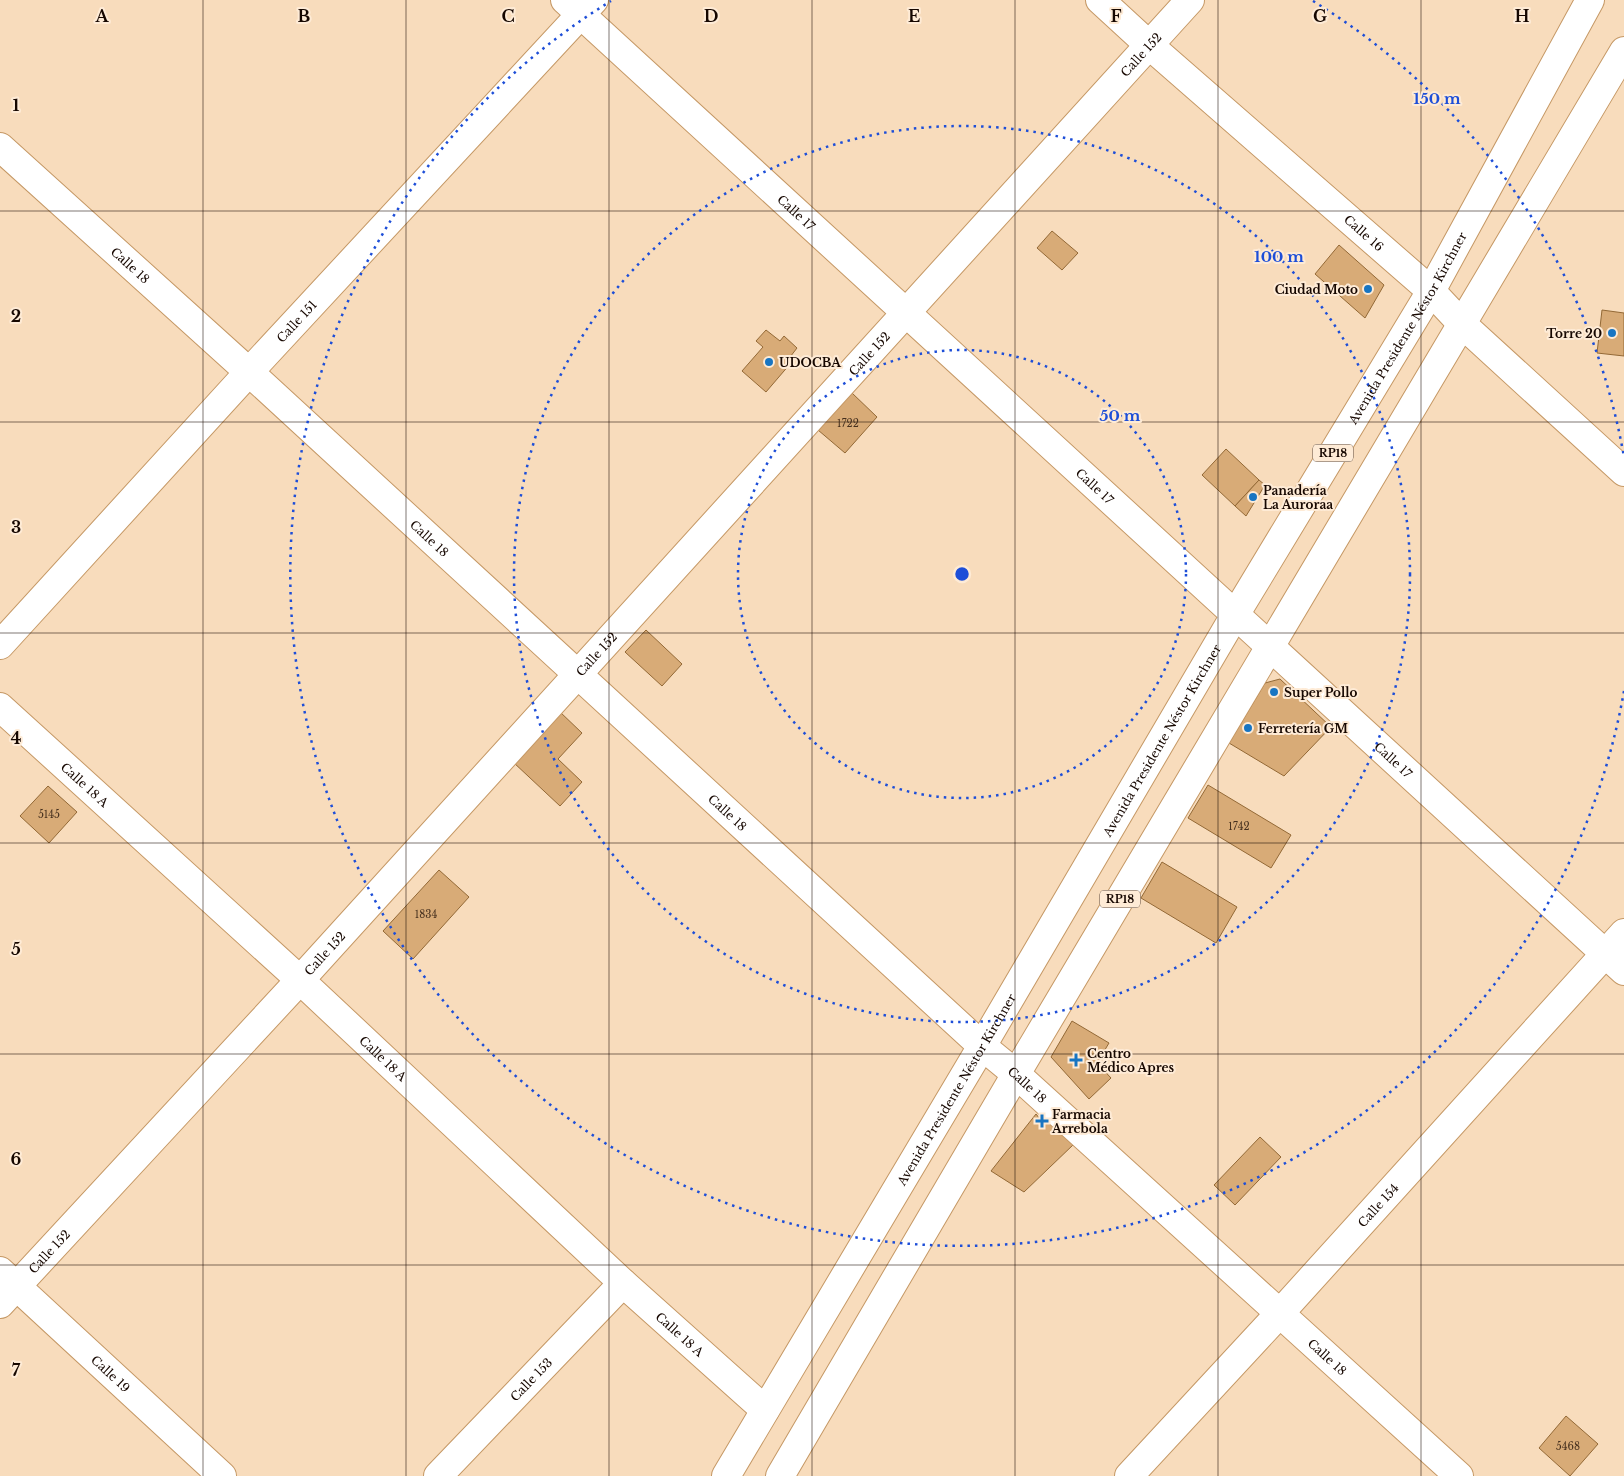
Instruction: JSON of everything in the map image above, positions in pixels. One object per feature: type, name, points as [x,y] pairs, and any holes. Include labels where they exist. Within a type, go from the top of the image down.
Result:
[{"type":"street","name":"Calle 16","points":[[1100,0],[1431,291],[1461,324],[1624,472]]},
{"type":"street","name":"Calle 152","points":[[6,1287],[300,980],[1190,0]]},
{"type":"street","name":"Avenida Presidente Néstor Kirchner","points":[[726,1476],[982,1046],[1235,615],[1431,291],[1584,2]]},
{"type":"street","name":"Calle 17","points":[[580,5],[907,313],[1615,962]]},
{"type":"street","name":"Calle 151","points":[[0,645],[580,5]]},
{"type":"street","name":"RP18","points":[[780,1476],[1016,1074],[1624,51]]},
{"type":"street","name":"Calle 18","points":[[0,147],[249,372],[982,1046],[1016,1074],[1459,1476]]},
{"type":"street","name":"Calle 18 A","points":[[0,707],[300,980],[623,1283],[765,1410]]},
{"type":"street","name":"Calle 154","points":[[1129,1476],[1280,1313],[1615,962],[1624,933]]},
{"type":"street","name":"Calle 153","points":[[438,1476],[623,1283]]},
{"type":"street","name":"Calle 19","points":[[6,1287],[222,1476]]},
{"type":"building","points":[[1052,231],[1078,253],[1062,270],[1037,248]]},
{"type":"building","points":[[1339,245],[1384,285],[1365,318],[1315,274]]},
{"type":"building","name":"Torre 20","points":[[1602,310],[1624,313],[1624,356],[1597,353]]},
{"type":"building","name":"UDOCBA","points":[[766,330],[780,341],[784,336],[797,348],[787,361],[790,364],[766,392],[742,371],[763,347],[756,341]]},
{"type":"building","points":[[852,393],[877,417],[845,453],[818,430]]},
{"type":"building","points":[[1226,449],[1259,480],[1235,506],[1202,475]]},
{"type":"building","points":[[1259,480],[1265,485],[1246,516],[1235,506]]},
{"type":"building","points":[[646,630],[682,664],[662,686],[625,652]]},
{"type":"building","points":[[1280,679],[1331,727],[1284,776],[1229,743],[1265,683]]},
{"type":"building","points":[[559,711],[582,733],[558,759],[582,782],[560,806],[513,762]]},
{"type":"building","points":[[1208,785],[1291,835],[1271,868],[1188,818]]},
{"type":"building","points":[[48,786],[77,812],[49,843],[20,816]]},
{"type":"building","points":[[1162,862],[1237,907],[1216,943],[1141,898]]},
{"type":"building","points":[[439,870],[469,897],[413,959],[383,931]]},
{"type":"building","name":"Centro Médico Apres","points":[[1072,1021],[1109,1043],[1097,1063],[1111,1078],[1089,1099],[1051,1057]]},
{"type":"building","points":[[1045,1113],[1074,1144],[1024,1192],[991,1171],[1036,1114],[1040,1119]]},
{"type":"building","points":[[1260,1137],[1281,1157],[1235,1205],[1214,1185]]},
{"type":"building","points":[[1566,1416],[1598,1444],[1570,1476],[1539,1448]]},
{"type":"place","name":"Ciudad Moto","points":[[1368,289]]},
{"type":"place","name":"Torre 20","points":[[1612,333]]},
{"type":"place","name":"UDOCBA","points":[[769,362]]},
{"type":"place","name":"Panadería La Auroraa","points":[[1253,497]]},
{"type":"place","name":"Super Pollo","points":[[1274,692]]},
{"type":"place","name":"Ferretería GM","points":[[1248,728]]},
{"type":"place","name":"Centro Médico Apres","points":[[1076,1060]]},
{"type":"place","name":"Farmacia Arrebola","points":[[1042,1121]]}]
